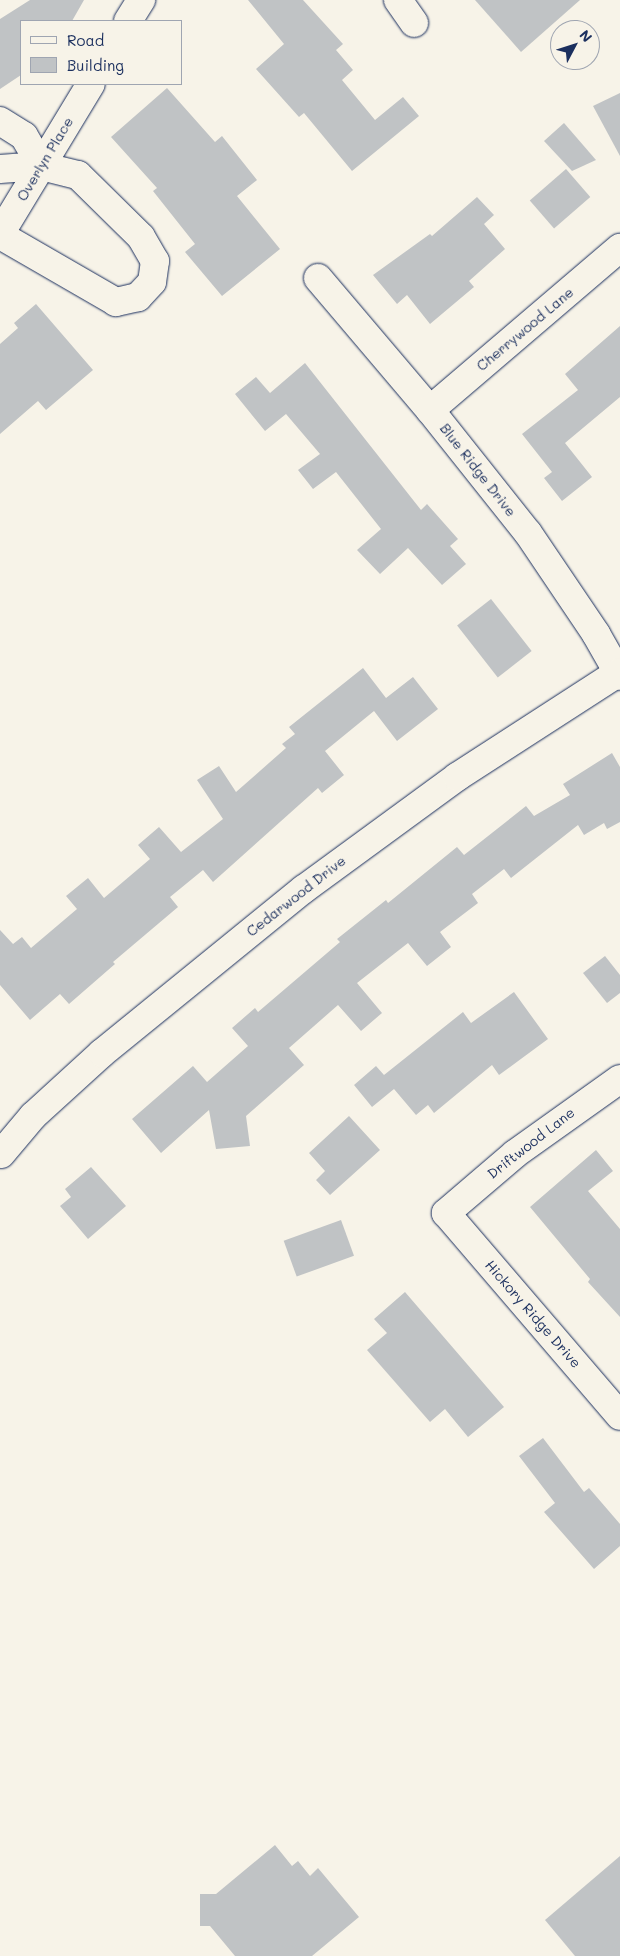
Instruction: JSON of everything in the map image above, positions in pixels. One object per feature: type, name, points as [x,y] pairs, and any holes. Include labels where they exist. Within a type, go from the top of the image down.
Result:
[{"type":"street","points":[[129,20],[140,0]]},
{"type":"street","points":[[398,0],[414,23]]},
{"type":"street","name":"Overlyn Place","points":[[0,235],[90,85]]},
{"type":"street","points":[[0,121],[24,136],[41,166]]},
{"type":"street","points":[[0,169],[41,166],[78,174],[140,237],[155,261],[152,282],[138,298],[116,302],[0,235]]},
{"type":"street","name":"Cherrywood Lane","points":[[430,410],[620,248]]},
{"type":"street","name":"Blue Ridge Drive","points":[[318,278],[430,410],[528,533],[596,634],[619,675]]},
{"type":"street","name":"Cedarwood Drive","points":[[1,1154],[33,1116],[102,1052],[312,883],[457,776],[619,675]]},
{"type":"street","name":"Driftwood Lane","points":[[446,1213],[514,1154],[620,1079]]},
{"type":"street","name":"Hickory Ridge Drive","points":[[446,1213],[620,1416]]},
{"type":"building","points":[[30,0],[84,0],[73,20],[20,20],[20,76],[0,89],[0,19]]},
{"type":"building","points":[[248,0],[303,0],[343,44],[336,50],[353,70],[342,80],[375,120],[403,97],[419,116],[352,171],[304,113],[299,117],[256,69],[284,44]]},
{"type":"building","points":[[475,0],[580,0],[557,20],[550,20],[550,26],[521,52]]},
{"type":"building","points":[[167,88],[215,142],[222,136],[257,180],[237,196],[280,249],[222,296],[185,252],[195,244],[153,191],[157,188],[111,137]]},
{"type":"building","points":[[620,93],[620,156],[593,106]]},
{"type":"building","points":[[564,123],[596,160],[572,171],[544,141]]},
{"type":"building","points":[[566,169],[590,197],[554,228],[530,200]]},
{"type":"building","points":[[477,197],[494,215],[484,224],[505,249],[469,281],[474,287],[430,324],[407,295],[397,304],[373,275],[430,234],[432,236]]},
{"type":"building","points":[[36,304],[93,370],[46,410],[38,401],[0,434],[0,344],[18,328],[14,323]]},
{"type":"building","points":[[620,326],[620,397],[565,443],[592,477],[562,501],[544,478],[552,472],[522,434],[578,390],[565,374]]},
{"type":"building","points":[[305,363],[421,510],[427,504],[458,539],[450,546],[466,564],[442,585],[408,548],[380,574],[357,550],[381,529],[336,472],[313,489],[298,470],[320,454],[286,414],[265,431],[235,394],[256,377],[270,393]]},
{"type":"building","points":[[491,599],[532,651],[498,677],[457,625]]},
{"type":"building","points":[[363,668],[386,698],[413,677],[438,709],[397,741],[374,711],[325,751],[344,775],[322,793],[318,788],[213,882],[203,870],[170,897],[178,907],[113,962],[115,964],[69,1004],[60,994],[30,1020],[0,985],[0,930],[13,944],[22,937],[31,948],[77,909],[66,896],[88,878],[104,898],[150,859],[138,845],[159,827],[181,852],[223,819],[197,780],[219,766],[236,792],[286,748],[282,744],[295,734],[289,727]]},
{"type":"building","points":[[612,753],[620,767],[620,822],[607,829],[604,823],[584,835],[578,825],[511,878],[504,869],[472,894],[478,903],[440,932],[451,947],[427,966],[408,943],[357,983],[382,1013],[361,1031],[338,1005],[289,1048],[304,1065],[246,1116],[250,1146],[216,1149],[209,1110],[161,1153],[132,1119],[193,1066],[207,1082],[248,1046],[232,1028],[255,1008],[258,1012],[340,942],[337,939],[386,900],[388,903],[457,847],[464,855],[526,806],[534,816],[570,795],[563,784]]},
{"type":"building","points":[[605,956],[620,975],[620,993],[607,1003],[583,973]]},
{"type":"building","points":[[514,992],[548,1039],[499,1075],[492,1065],[434,1113],[428,1105],[416,1115],[394,1089],[372,1107],[354,1085],[376,1066],[384,1075],[463,1012],[471,1023]]},
{"type":"building","points":[[349,1116],[380,1150],[330,1195],[316,1180],[325,1171],[309,1153]]},
{"type":"building","points":[[596,1150],[613,1171],[588,1191],[620,1229],[620,1317],[588,1282],[590,1279],[530,1207]]},
{"type":"building","points":[[91,1167],[126,1206],[88,1239],[60,1206],[71,1197],[65,1189]]},
{"type":"building","points":[[341,1220],[354,1256],[297,1277],[284,1241]]},
{"type":"building","points":[[405,1292],[504,1407],[468,1437],[445,1409],[430,1422],[367,1350],[387,1333],[374,1319]]},
{"type":"building","points":[[543,1438],[584,1492],[589,1488],[620,1524],[620,1546],[594,1569],[544,1512],[555,1503],[519,1456]]},
{"type":"building","points":[[275,1845],[292,1866],[298,1861],[310,1876],[318,1868],[359,1917],[312,1956],[235,1956],[210,1926],[200,1926],[200,1894],[216,1894]]},
{"type":"building","points":[[620,1856],[620,1956],[575,1956],[545,1920]]}]
